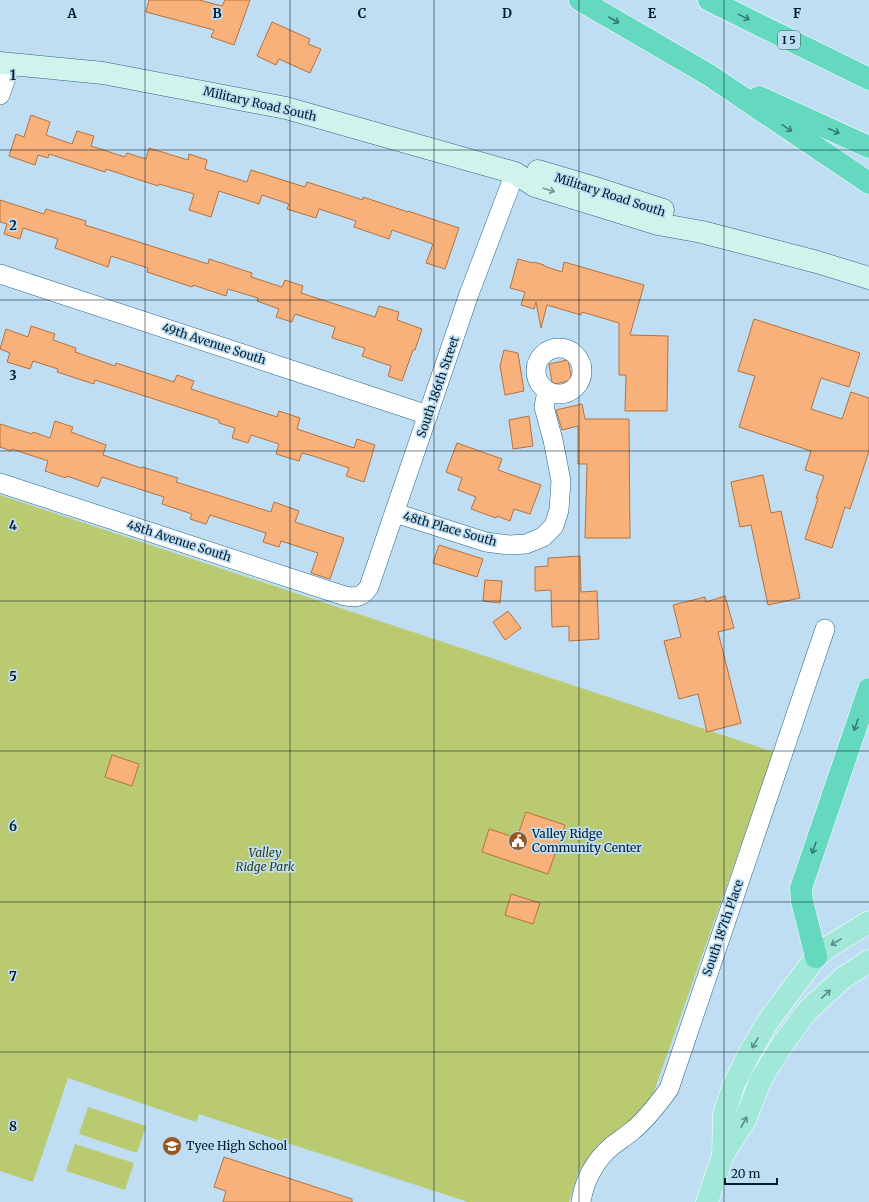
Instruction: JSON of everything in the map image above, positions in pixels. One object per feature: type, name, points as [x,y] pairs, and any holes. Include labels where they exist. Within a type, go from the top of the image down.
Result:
[{"type":"highway","points":[[580,0],[709,75],[869,183]]},
{"type":"highway","name":"I 5","points":[[709,0],[869,79]]},
{"type":"highway","points":[[709,75],[869,147]]},
{"type":"highway","points":[[816,956],[802,900],[801,888],[869,689]]},
{"type":"main road","name":"Military Road South","points":[[5,64],[103,73],[286,108],[515,173],[536,171],[592,187],[660,209],[702,232],[817,262],[869,278]]},
{"type":"main road","points":[[724,1155],[724,1114],[734,1084],[749,1054],[769,1020],[816,956],[869,922]]},
{"type":"main road","points":[[707,1202],[724,1155],[746,1120],[761,1079],[782,1045],[807,1011],[843,978],[869,961]]},
{"type":"street","points":[[0,95],[5,64]]},
{"type":"street","name":"South 186th Street","points":[[358,597],[365,593],[369,587],[469,294],[515,173]]},
{"type":"street","name":"49th Avenue South","points":[[0,274],[428,415]]},
{"type":"street","name":"48th Place South","points":[[395,513],[486,542],[509,545],[526,544],[543,537],[554,526],[559,510],[561,481],[553,440],[544,407],[547,391]]},
{"type":"street","name":"48th Avenue South","points":[[0,483],[345,596],[358,597]]},
{"type":"street","name":"South 187th Place","points":[[581,1202],[589,1174],[599,1159],[611,1147],[632,1131],[669,1089],[825,629]]},
{"type":"green space","name":"Valley Ridge Park","points":[[0,495],[774,752],[651,1100],[579,1170],[569,1202],[468,1202],[199,1114],[196,1122],[68,1078],[33,1182],[0,1171]]},
{"type":"green space","points":[[88,1107],[146,1126],[137,1153],[79,1134]]},
{"type":"green space","points":[[75,1144],[134,1163],[125,1190],[66,1171]]},
{"type":"building","points":[[149,0],[199,0],[222,6],[225,0],[250,0],[234,45],[211,37],[214,30],[146,12]]},
{"type":"building","points":[[272,22],[310,39],[308,44],[321,49],[310,73],[279,59],[276,65],[257,56]]},
{"type":"building","points":[[31,115],[50,122],[46,135],[72,144],[77,131],[94,136],[91,146],[125,157],[127,153],[146,159],[149,148],[188,160],[189,154],[207,160],[205,169],[247,182],[251,170],[305,187],[307,182],[363,200],[363,197],[459,228],[445,269],[426,263],[433,244],[392,230],[389,239],[354,227],[356,221],[319,209],[316,218],[287,209],[289,204],[262,195],[259,204],[219,191],[211,217],[189,210],[194,194],[159,184],[158,186],[106,169],[105,172],[49,154],[48,158],[38,155],[35,165],[9,156],[16,134],[24,137]]},
{"type":"building","points":[[0,200],[44,214],[46,209],[86,221],[85,225],[208,264],[209,259],[252,273],[251,277],[282,287],[285,280],[303,286],[301,293],[375,317],[379,306],[399,312],[397,320],[422,329],[415,350],[413,350],[402,381],[388,376],[391,366],[362,356],[365,348],[332,338],[335,327],[295,314],[292,322],[276,317],[279,309],[257,301],[258,298],[228,289],[226,296],[193,285],[192,287],[147,272],[148,268],[111,256],[108,267],[55,248],[58,239],[23,228],[20,239],[4,234],[7,224],[0,222]]},
{"type":"building","points":[[518,259],[534,262],[562,272],[564,262],[644,285],[630,335],[668,336],[667,411],[625,411],[626,375],[619,375],[619,323],[582,312],[581,315],[547,305],[541,328],[536,302],[534,309],[521,305],[525,292],[510,288]]},
{"type":"building","points":[[754,319],[860,353],[849,387],[821,378],[811,409],[842,419],[851,392],[869,398],[869,451],[850,509],[845,507],[832,548],[805,539],[818,498],[816,498],[824,476],[805,470],[811,451],[739,427],[755,376],[738,371]]},
{"type":"building","points":[[31,326],[55,334],[53,340],[76,348],[75,352],[115,366],[116,363],[174,382],[177,375],[194,381],[191,389],[277,417],[279,411],[300,418],[297,429],[354,448],[357,439],[375,445],[364,482],[346,476],[349,468],[313,456],[302,453],[299,461],[276,454],[279,444],[251,435],[248,443],[232,438],[235,428],[219,423],[219,420],[95,380],[94,384],[57,372],[58,369],[33,361],[30,369],[7,362],[10,353],[0,349],[6,329],[28,337]]},
{"type":"building","points":[[504,350],[518,353],[524,391],[505,395],[500,366]]},
{"type":"building","points":[[568,360],[572,380],[555,384],[552,382],[549,364]]},
{"type":"building","points":[[582,404],[585,419],[629,419],[630,538],[585,538],[587,464],[578,464],[578,426],[562,430],[556,410]]},
{"type":"building","points":[[529,416],[533,446],[513,449],[509,420]]},
{"type":"building","points":[[55,421],[73,427],[71,432],[106,445],[103,455],[141,468],[142,467],[178,478],[176,482],[271,512],[274,502],[299,511],[295,522],[344,538],[330,579],[311,573],[318,553],[281,541],[279,547],[263,542],[266,533],[210,515],[206,524],[190,519],[192,514],[162,504],[164,497],[102,477],[98,487],[67,476],[66,478],[45,471],[48,461],[12,449],[11,451],[0,447],[0,424],[50,438]]},
{"type":"building","points":[[457,443],[502,459],[498,470],[541,485],[530,514],[514,509],[510,521],[497,516],[496,518],[471,509],[476,497],[458,490],[462,478],[446,472]]},
{"type":"building","points":[[763,475],[771,513],[781,511],[800,598],[768,605],[751,525],[740,527],[731,482]]},
{"type":"building","points":[[439,545],[483,559],[477,577],[433,563]]},
{"type":"building","points":[[580,556],[581,592],[597,591],[599,639],[569,641],[569,626],[552,627],[551,590],[535,591],[535,567],[548,566],[548,558]]},
{"type":"building","points":[[485,580],[502,581],[500,603],[483,601]]},
{"type":"building","points":[[725,596],[734,628],[718,632],[741,723],[707,732],[698,694],[679,699],[664,641],[681,637],[673,605],[705,597],[706,602]]},
{"type":"building","points":[[508,611],[521,628],[505,640],[493,622]]},
{"type":"building","points":[[112,755],[139,764],[132,786],[105,777]]},
{"type":"building","name":"Valley Ridge Community Center","points":[[526,812],[565,825],[548,874],[482,852],[489,829],[517,838]]},
{"type":"building","points":[[511,894],[540,903],[533,924],[505,915]]},
{"type":"building","name":"Tyee High School","points":[[224,1157],[352,1199],[352,1202],[223,1202],[226,1191],[214,1187]]},
{"type":"place","name":"Valley Ridge Community Center","points":[[518,841]]},
{"type":"place","name":"Tyee High School","points":[[172,1146]]}]
